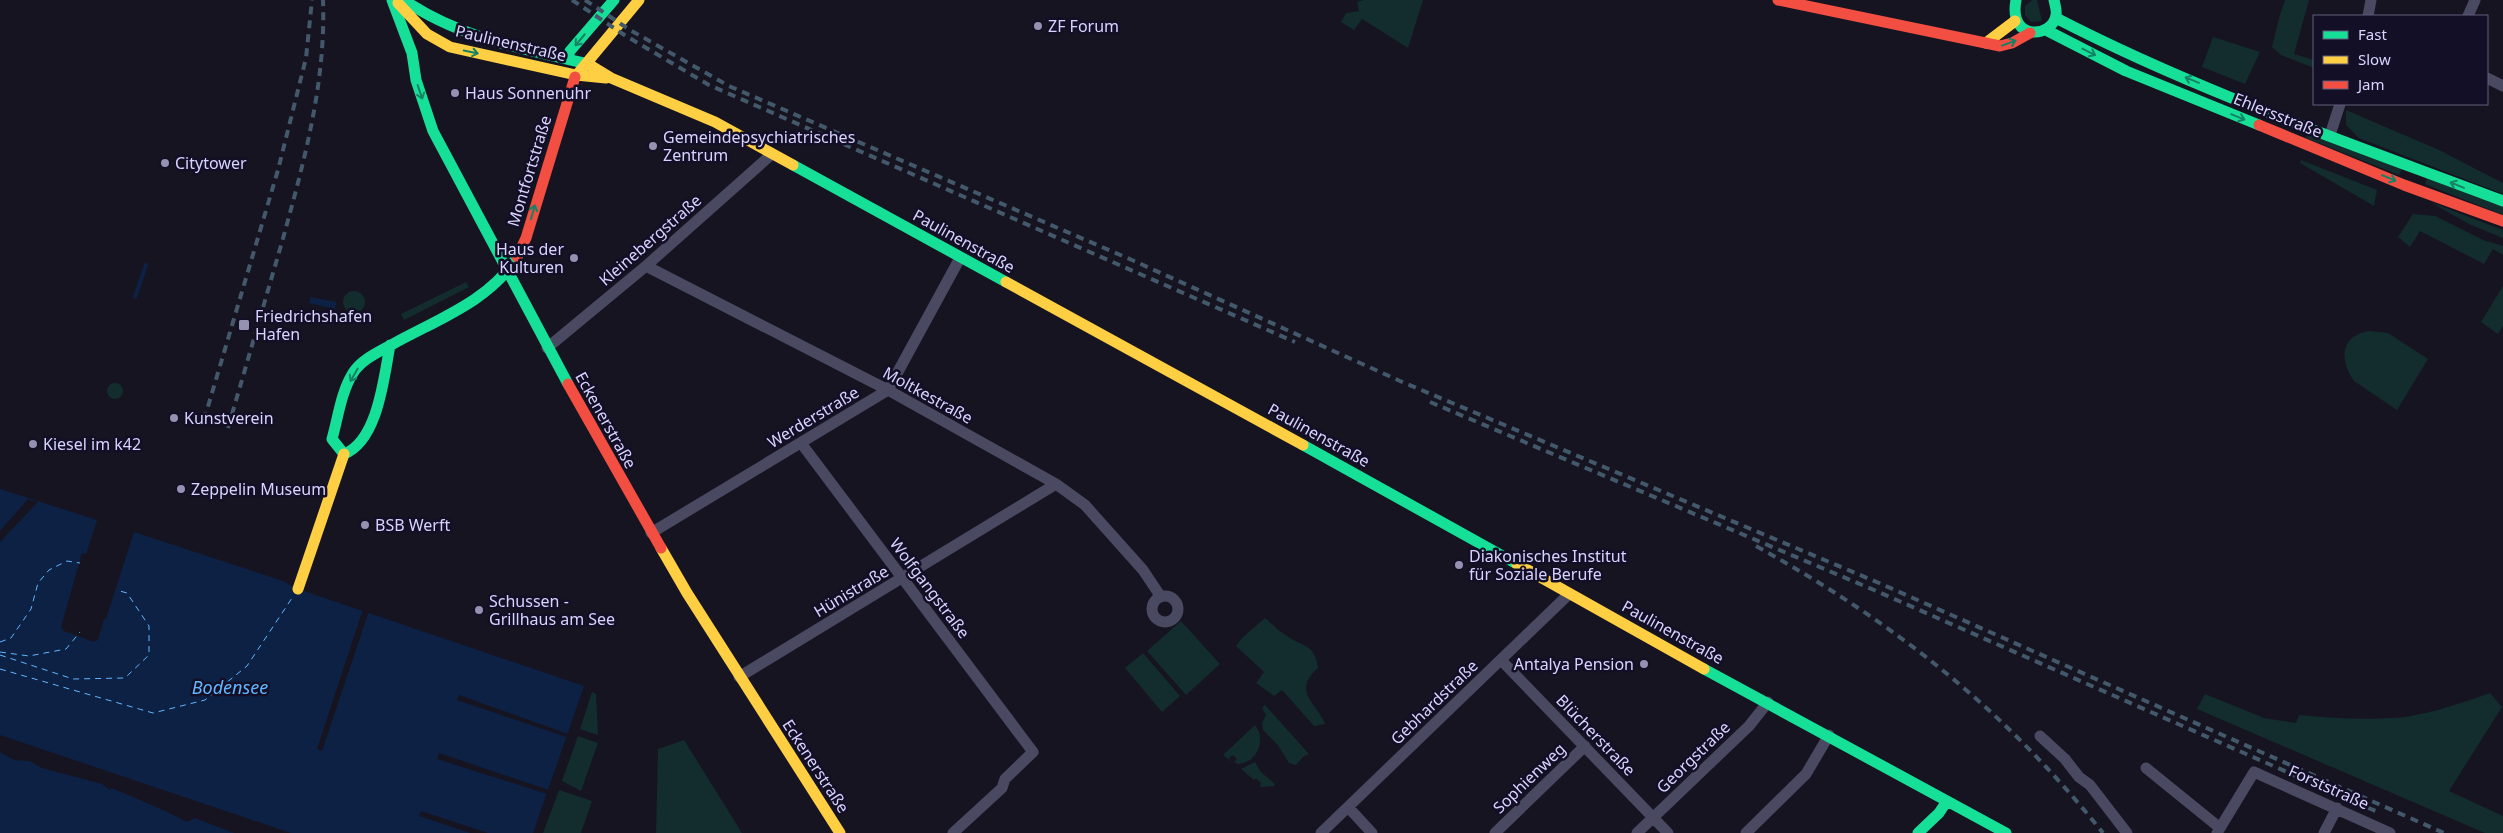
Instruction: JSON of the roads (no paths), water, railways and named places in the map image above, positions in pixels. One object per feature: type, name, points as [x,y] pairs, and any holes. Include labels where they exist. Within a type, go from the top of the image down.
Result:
[{"type":"main road","name":"Eckenerstraße","points":[[392,0],[412,53],[416,80],[433,131],[547,348],[651,533],[739,677],[840,833]]},
{"type":"main road","name":"Paulinenstraße","points":[[396,0],[426,34],[450,47],[576,76],[611,78]]},
{"type":"main road","name":"Paulinenstraße","points":[[404,0],[432,19],[463,31],[588,64],[611,78],[715,122],[2006,833]]},
{"type":"main road","points":[[567,59],[570,51],[614,0]]},
{"type":"main road","points":[[588,64],[639,0]]},
{"type":"main road","points":[[1778,0],[2000,46],[2012,43],[2030,33],[2046,30],[2056,18],[2054,0]]},
{"type":"main road","points":[[2002,0],[2015,11],[2024,30],[2030,33]]},
{"type":"main road","points":[[1986,43],[2015,11]]},
{"type":"main road","name":"Ehlersstraße","points":[[2056,18],[2126,54],[2503,201]]},
{"type":"main road","name":"Ehlersstraße","points":[[2046,30],[2126,71],[2404,185],[2503,221]]},
{"type":"main road","points":[[412,53],[426,34],[432,31],[463,31]]},
{"type":"main road","name":"Paulinenstraße","points":[[567,59],[576,76]]},
{"type":"main road","name":"Paulinenstraße","points":[[576,76],[588,64]]},
{"type":"main road","name":"Montfortstraße","points":[[344,454],[332,439],[352,375],[367,359],[458,309],[495,286],[521,251],[576,76]]},
{"type":"main road","points":[[298,589],[344,454],[358,446],[368,432],[386,372],[390,345]]},
{"type":"main road","points":[[1918,833],[1939,814],[1947,801]]},
{"type":"street","points":[[2368,15],[2371,0]]},
{"type":"street","points":[[2468,15],[2475,0]]},
{"type":"street","points":[[2488,78],[2503,86]]},
{"type":"street","points":[[2330,135],[2340,105]]},
{"type":"street","name":"Kleinebergstraße","points":[[547,348],[646,266],[772,154]]},
{"type":"street","points":[[888,390],[960,258]]},
{"type":"street","name":"Moltkestraße","points":[[646,266],[888,390],[1056,484],[1085,505],[1143,570],[1161,596]]},
{"type":"street","name":"Werderstraße","points":[[651,533],[888,390]]},
{"type":"street","name":"Wolfgangstraße","points":[[801,443],[1033,752],[1005,779],[1002,788],[953,833]]},
{"type":"street","name":"Hünistraße","points":[[739,677],[1056,484]]},
{"type":"street","name":"Gebhardstraße","points":[[1321,833],[1569,594]]},
{"type":"street","name":"Blücherstraße","points":[[1501,660],[1668,833]]},
{"type":"street","name":"Georgstraße","points":[[1637,833],[1749,726],[1768,702]]},
{"type":"street","points":[[1746,833],[1806,774],[1829,735]]},
{"type":"street","points":[[2040,736],[2065,759],[2079,777],[2090,785],[2127,833]]},
{"type":"street","name":"Sophienweg","points":[[1495,833],[1585,746]]},
{"type":"street","points":[[2146,768],[2219,830]]},
{"type":"street","name":"Forststraße","points":[[2219,830],[2254,772],[2390,833]]},
{"type":"street","points":[[1348,808],[1372,833]]},
{"type":"street","points":[[2324,833],[2336,808]]},
{"type":"water","points":[[311,297],[336,302],[335,309],[309,303]]},
{"type":"water","name":"Bodensee","points":[[0,489],[97,520],[86,554],[82,553],[61,627],[64,631],[94,642],[98,640],[104,619],[106,619],[134,532],[283,581],[298,589],[584,686],[533,833],[291,833],[0,735]]},
{"type":"water","points":[[0,752],[14,760],[29,761],[42,768],[102,784],[110,790],[111,788],[187,822],[195,818],[234,833],[0,833]]},
{"type":"waterway","points":[[135,297],[146,265]]},
{"type":"railway","points":[[204,420],[278,170],[306,58],[312,0]]},
{"type":"railway","points":[[228,428],[282,242],[312,122],[321,62],[323,0]]},
{"type":"railway","points":[[572,0],[626,36],[709,85],[1295,342]]},
{"type":"railway","points":[[585,0],[630,30],[729,86],[1132,260],[1400,381],[1879,583],[2444,833]]},
{"type":"railway","points":[[1430,402],[1874,590],[2380,813]]},
{"type":"railway","points":[[1756,546],[1807,575],[1855,606],[1944,671],[2026,746],[2103,833]]},
{"type":"place","name":"ZF Forum","points":[[1038,26]]},
{"type":"place","name":"Haus Sonnenuhr","points":[[455,93]]},
{"type":"place","name":"Gemeindepsychiatrisches Zentrum","points":[[653,146]]},
{"type":"place","name":"Citytower","points":[[165,163]]},
{"type":"place","name":"Haus der Kulturen","points":[[574,258]]},
{"type":"place","name":"Friedrichshafen Hafen","points":[[244,325]]},
{"type":"place","name":"Kunstverein","points":[[174,418]]},
{"type":"place","name":"Kiesel im k42","points":[[33,444]]},
{"type":"place","name":"Zeppelin Museum","points":[[181,489]]},
{"type":"place","name":"BSB Werft","points":[[365,525]]},
{"type":"place","name":"Diakonisches Institut für Soziale Berufe","points":[[1459,565]]},
{"type":"place","name":"Schussen - Grillhaus am See","points":[[479,610]]},
{"type":"place","name":"Antalya Pension","points":[[1644,664]]}]
